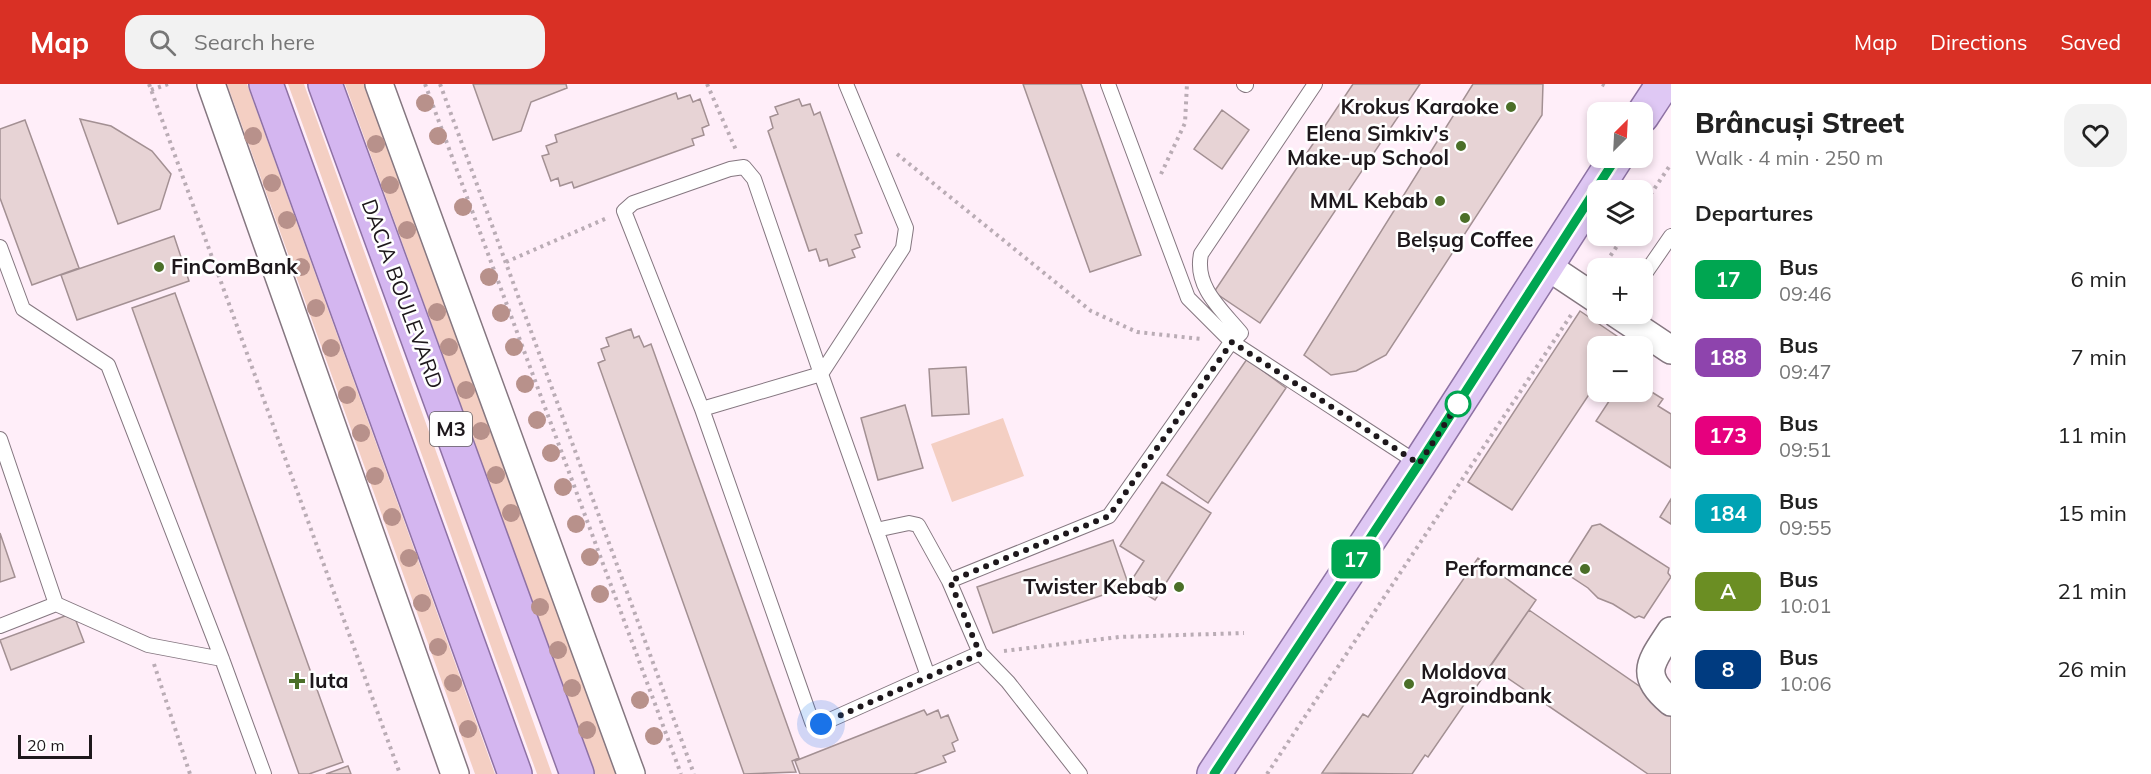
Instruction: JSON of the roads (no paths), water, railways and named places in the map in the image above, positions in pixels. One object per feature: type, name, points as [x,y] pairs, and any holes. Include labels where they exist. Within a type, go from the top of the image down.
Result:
[{"type":"highway","points":[[266,84],[515,774]]},
{"type":"highway","name":"DACIA BOULEVARD","points":[[325,84],[577,774]]},
{"type":"main road","points":[[1651,102],[1663,84]]},
{"type":"main road","points":[[1214,774],[1419,464],[1610,168]]},
{"type":"street","points":[[211,84],[455,774]]},
{"type":"street","points":[[379,84],[631,774]]},
{"type":"street","points":[[1547,266],[1587,293]]},
{"type":"street","points":[[1636,324],[1669,343]]},
{"type":"street","points":[[1671,631],[1650,668],[1651,678],[1657,690],[1671,702]]},
{"type":"lane","points":[[702,409],[821,374],[903,248],[906,228],[846,84]]},
{"type":"lane","points":[[1108,84],[1188,298],[1230,343],[1419,464]]},
{"type":"lane","points":[[950,581],[1109,516],[1230,343],[1240,333],[1203,286],[1199,264],[1201,254],[1315,84]]},
{"type":"lane","points":[[928,676],[754,178],[744,167],[730,169],[633,203],[624,211],[702,409],[812,722],[821,724],[980,654]]},
{"type":"lane","points":[[1653,262],[1671,236]]},
{"type":"lane","points":[[0,248],[23,309],[108,365],[264,774]]},
{"type":"lane","points":[[0,439],[56,604]]},
{"type":"lane","points":[[876,530],[909,523],[918,525],[950,581],[980,654],[1008,682],[1080,774]]},
{"type":"lane","points":[[0,626],[56,604],[147,645],[222,659]]},
{"type":"place","name":"Krokus Karaoke","points":[[1511,107]]},
{"type":"place","name":"Elena Simkiv's Make-up School","points":[[1461,146]]},
{"type":"place","name":"MML Kebab","points":[[1440,201]]},
{"type":"place","name":"Belșug Coffee","points":[[1465,218]]},
{"type":"place","name":"FinComBank","points":[[159,267]]},
{"type":"place","name":"Performance","points":[[1585,569]]},
{"type":"place","name":"Twister Kebab","points":[[1179,587]]},
{"type":"place","name":"Iuta","points":[[297,681]]},
{"type":"place","name":"Moldova Agroindbank","points":[[1409,684]]}]
